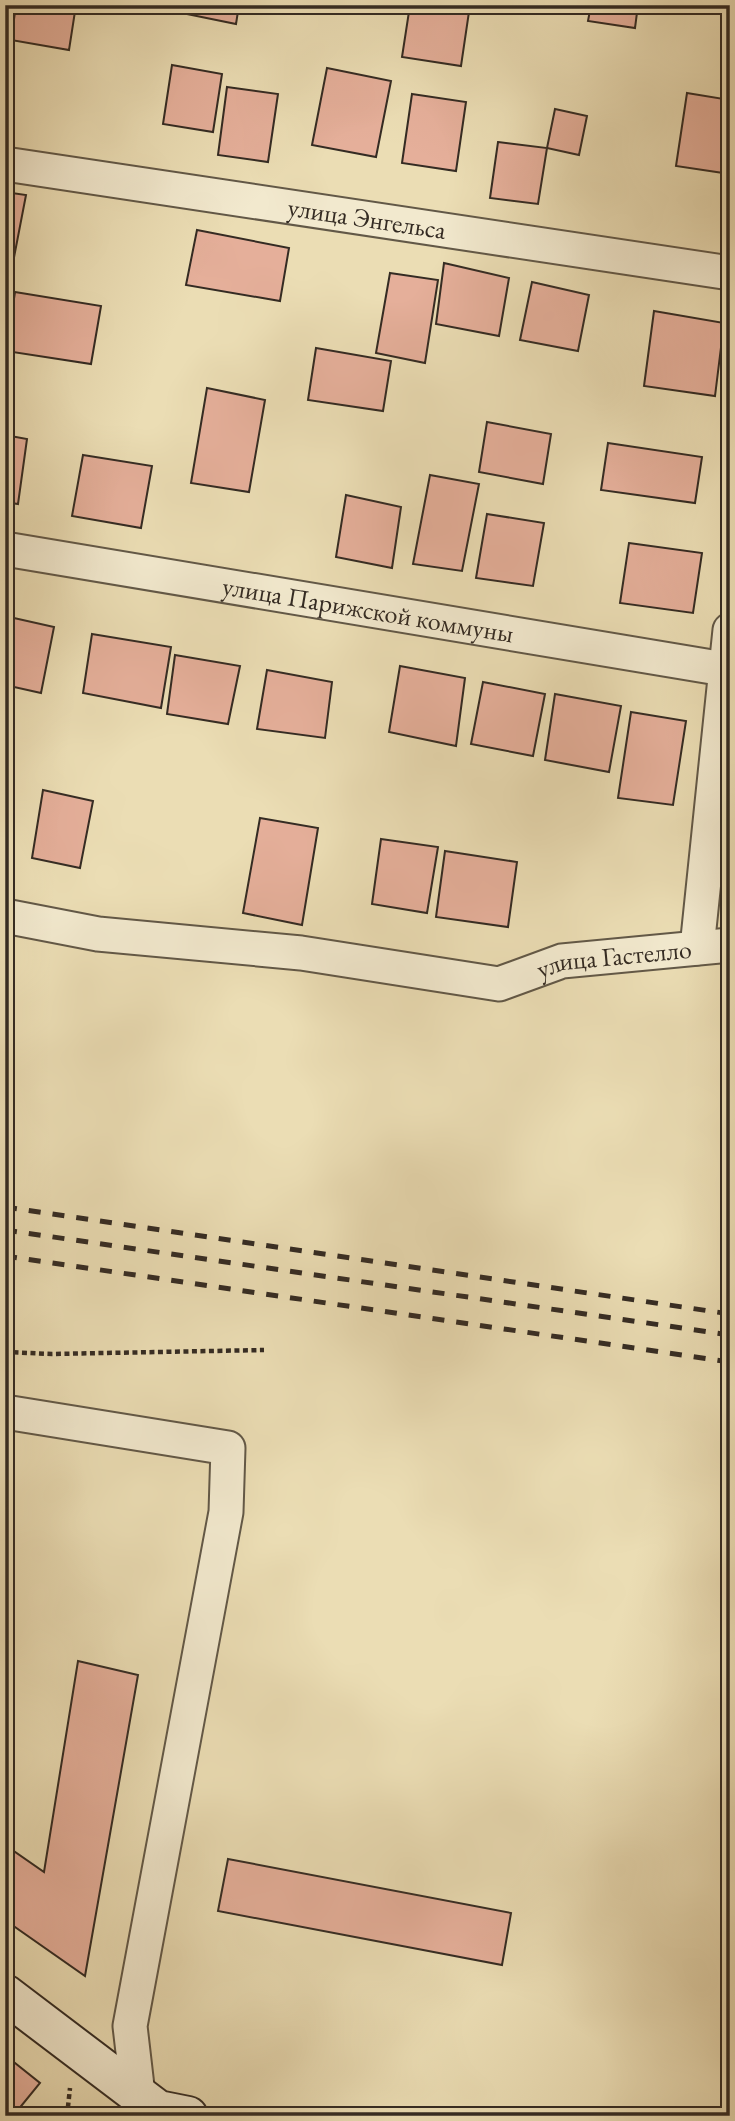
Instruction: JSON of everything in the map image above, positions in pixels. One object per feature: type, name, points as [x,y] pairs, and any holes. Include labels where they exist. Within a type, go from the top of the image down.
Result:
[{"type":"main road","points":[[5,1994],[158,2110],[188,2116]]},
{"type":"street","name":"улица Энгельса","points":[[5,164],[730,273]]},
{"type":"street","name":"улица Парижской коммуны","points":[[5,550],[728,669]]},
{"type":"street","points":[[697,948],[730,630]]},
{"type":"street","name":"улица Гастелло","points":[[5,916],[98,934],[301,953],[499,984],[562,961],[730,945]]},
{"type":"street","points":[[5,1412],[228,1448],[226,1512],[130,2026],[138,2095]]},
{"type":"path","points":[[5,1352],[52,1354],[264,1350]]},
{"type":"building","points":[[16,5],[76,5],[69,50],[11,40]]},
{"type":"building","points":[[179,5],[239,5],[236,24],[177,12]]},
{"type":"building","points":[[410,5],[470,5],[461,66],[402,57]]},
{"type":"building","points":[[591,5],[638,5],[635,28],[588,21]]},
{"type":"building","points":[[684,5],[730,5],[730,15],[684,8]]},
{"type":"building","points":[[172,65],[222,74],[213,132],[163,124]]},
{"type":"building","points":[[327,68],[391,81],[376,157],[312,145]]},
{"type":"building","points":[[227,87],[278,94],[268,162],[218,155]]},
{"type":"building","points":[[687,93],[730,100],[730,174],[676,166]]},
{"type":"building","points":[[412,94],[466,102],[456,171],[402,163]]},
{"type":"building","points":[[555,109],[587,116],[579,155],[547,148]]},
{"type":"building","points":[[498,142],[547,148],[538,204],[490,198]]},
{"type":"building","points":[[5,192],[26,195],[6,299],[5,299]]},
{"type":"building","points":[[197,230],[289,248],[280,301],[186,285]]},
{"type":"building","points":[[444,263],[509,278],[499,336],[436,324]]},
{"type":"building","points":[[390,273],[438,280],[425,363],[376,353]]},
{"type":"building","points":[[532,282],[589,295],[578,351],[520,340]]},
{"type":"building","points":[[15,292],[101,306],[91,364],[6,351]]},
{"type":"building","points":[[654,311],[724,323],[715,396],[644,386]]},
{"type":"building","points":[[316,348],[391,361],[383,411],[308,400]]},
{"type":"building","points":[[207,388],[265,400],[249,492],[191,483]]},
{"type":"building","points":[[487,422],[551,434],[543,484],[479,472]]},
{"type":"building","points":[[5,435],[27,439],[18,504],[5,502]]},
{"type":"building","points":[[608,443],[702,457],[695,503],[601,490]]},
{"type":"building","points":[[83,455],[152,466],[141,528],[72,516]]},
{"type":"building","points":[[430,475],[479,484],[462,571],[413,564]]},
{"type":"building","points":[[346,495],[401,507],[392,568],[336,557]]},
{"type":"building","points":[[487,514],[544,523],[533,586],[476,578]]},
{"type":"building","points":[[629,543],[702,553],[693,613],[620,603]]},
{"type":"building","points":[[5,616],[54,627],[41,693],[5,685]]},
{"type":"building","points":[[92,634],[171,647],[161,708],[83,693]]},
{"type":"building","points":[[175,655],[240,666],[228,724],[167,714]]},
{"type":"building","points":[[400,666],[465,678],[456,746],[389,732]]},
{"type":"building","points":[[267,670],[332,682],[325,738],[257,729]]},
{"type":"building","points":[[483,682],[545,694],[533,756],[471,744]]},
{"type":"building","points":[[555,694],[621,706],[609,772],[545,760]]},
{"type":"building","points":[[631,712],[686,721],[673,805],[618,798]]},
{"type":"building","points":[[43,790],[93,801],[80,868],[32,858]]},
{"type":"building","points":[[260,818],[318,828],[302,925],[243,913]]},
{"type":"building","points":[[381,839],[438,847],[427,913],[372,904]]},
{"type":"building","points":[[445,851],[517,862],[508,927],[436,917]]},
{"type":"building","points":[[78,1661],[138,1675],[85,1976],[5,1920],[5,1845],[44,1872]]},
{"type":"building","points":[[228,1859],[511,1913],[502,1965],[218,1911]]},
{"type":"building","points":[[5,2055],[40,2083],[13,2116],[5,2110]]},
{"type":"railway","points":[[5,1207],[730,1314]]},
{"type":"railway","points":[[5,1230],[730,1335]]},
{"type":"railway","points":[[5,1256],[730,1362]]}]
